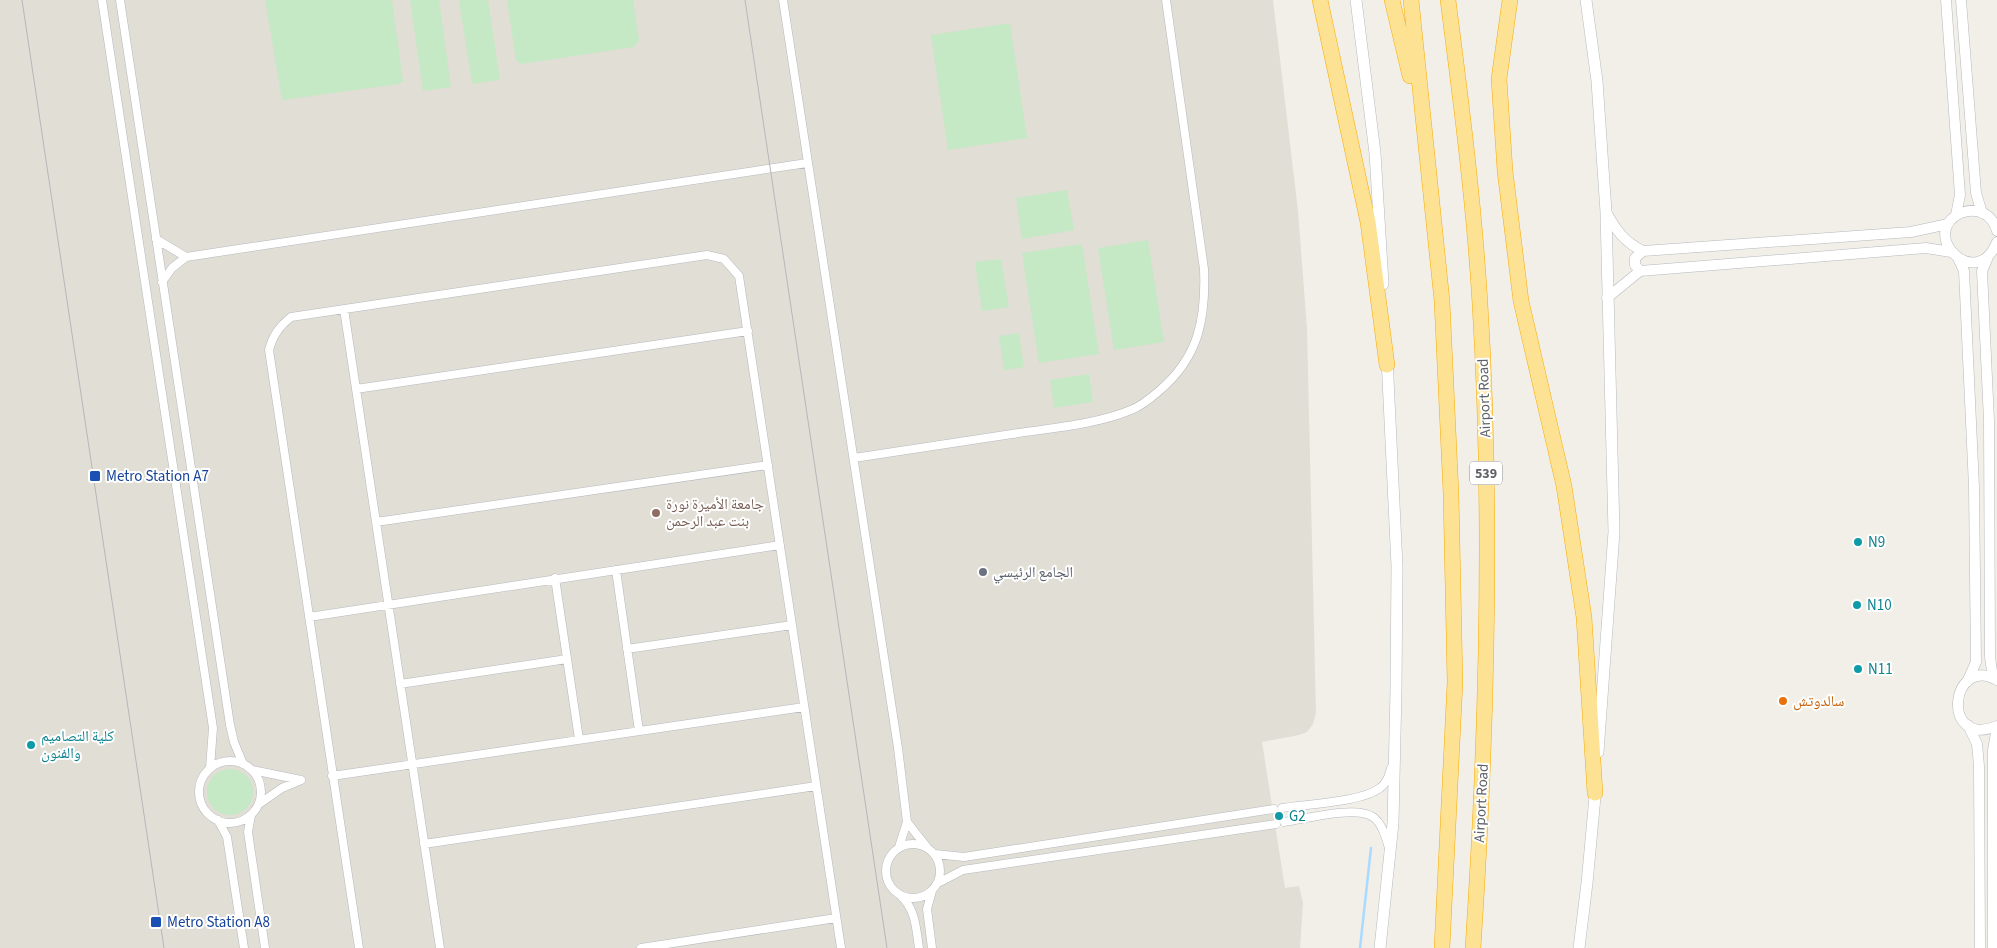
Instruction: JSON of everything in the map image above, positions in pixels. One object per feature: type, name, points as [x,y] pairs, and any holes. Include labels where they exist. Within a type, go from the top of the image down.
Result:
[{"type":"highway","points":[[1320,0],[1368,222],[1387,365]]},
{"type":"highway","points":[[1392,0],[1426,150]]},
{"type":"highway","name":"539","points":[[1411,0],[1442,301],[1451,494],[1455,682],[1442,948]]},
{"type":"highway","name":"Airport Road","points":[[1448,0],[1466,135],[1480,304],[1486,474],[1486,683],[1482,806],[1473,948]]},
{"type":"highway","points":[[1510,0],[1499,80],[1505,170],[1521,301],[1564,486],[1584,617],[1595,793]]},
{"type":"highway","points":[[1436,948],[1443,910]]},
{"type":"main road","points":[[1356,0],[1375,153],[1397,566],[1393,823],[1380,948]]},
{"type":"main road","points":[[1579,948],[1595,793],[1614,532],[1606,212],[1597,81],[1586,0]]},
{"type":"street","points":[[102,0],[213,728],[210,768],[200,783],[200,801],[204,809],[218,820],[227,837],[244,948]]},
{"type":"street","points":[[120,0],[230,725],[234,742],[244,764]]},
{"type":"street","points":[[783,0],[896,738],[907,822],[899,848]]},
{"type":"street","points":[[854,458],[1057,427],[1132,410],[1151,397],[1179,372],[1197,340],[1206,297],[1204,269],[1166,0]]},
{"type":"street","points":[[1946,0],[1960,195],[1956,215],[1948,224],[1946,242],[1964,271],[1974,487],[1976,662],[1967,682],[1958,693],[1956,707],[1958,714],[1968,725],[1977,744],[1979,766],[1980,948]]},
{"type":"street","points":[[1961,0],[1976,193],[1982,212],[1996,227]]},
{"type":"street","points":[[162,282],[172,268],[186,257],[807,163]]},
{"type":"street","points":[[1956,215],[1973,210],[1982,212]]},
{"type":"street","points":[[1606,212],[1620,236],[1644,251]]},
{"type":"street","points":[[1640,271],[1635,265],[1635,258],[1644,251],[1911,232],[1948,224]]},
{"type":"street","points":[[156,239],[186,257]]},
{"type":"street","points":[[1967,682],[1975,677],[1995,679],[1994,576],[1982,270],[1997,242]]},
{"type":"street","points":[[1607,298],[1640,271],[1926,248],[1954,255],[1971,262],[1988,257]]},
{"type":"street","points":[[359,948],[269,350],[278,328],[291,317],[707,255],[724,259],[740,276],[841,948]]},
{"type":"street","points":[[344,309],[440,948]]},
{"type":"street","points":[[356,389],[748,331]]},
{"type":"street","points":[[376,522],[768,465]]},
{"type":"street","points":[[308,617],[388,603],[780,545]]},
{"type":"street","points":[[616,570],[639,731]]},
{"type":"street","points":[[556,578],[579,739]]},
{"type":"street","points":[[627,650],[792,625]]},
{"type":"street","points":[[400,684],[567,659]]},
{"type":"street","points":[[332,776],[804,706]]},
{"type":"street","points":[[1968,725],[1981,730],[1997,727],[1993,750],[1993,948]]},
{"type":"street","points":[[935,854],[964,857],[1368,795],[1382,787],[1388,777],[1395,754]]},
{"type":"street","points":[[210,768],[226,761],[244,764],[252,770],[261,786],[259,804]]},
{"type":"street","points":[[218,820],[235,822],[250,815],[259,804],[282,788],[301,780],[252,770]]},
{"type":"street","points":[[424,844],[816,786]]},
{"type":"street","points":[[1296,806],[1294,815],[1298,820]]},
{"type":"street","points":[[938,883],[963,870],[1360,812],[1374,817],[1382,829],[1390,850]]},
{"type":"street","points":[[250,815],[248,832],[265,948]]},
{"type":"street","points":[[907,822],[935,854],[941,868],[938,883],[933,890],[926,909],[932,948]]},
{"type":"street","points":[[919,948],[914,915],[908,902],[890,886],[886,869],[892,853],[899,848],[914,844],[929,848]]},
{"type":"street","points":[[901,896],[919,898],[933,890]]},
{"type":"street","points":[[641,948],[836,918]]},
{"type":"shaded area","name":"جامعة الأميرة نورة بنت عبد الرحمن","points":[[0,0],[1273,0],[1298,211],[1307,329],[1316,713],[1313,724],[1307,732],[1262,742],[1285,888],[1299,886],[1303,903],[1300,948],[0,948]]},
{"type":"green space","points":[[265,0],[392,0],[403,81],[399,84],[282,100]]},
{"type":"green space","points":[[410,0],[439,0],[451,87],[423,91]]},
{"type":"green space","points":[[459,0],[488,0],[500,80],[472,84]]},
{"type":"green space","points":[[507,0],[633,0],[639,40],[634,47],[521,64],[516,60]]},
{"type":"green space","points":[[1010,23],[1027,138],[948,150],[931,35]]},
{"type":"green space","points":[[1067,190],[1074,230],[1022,239],[1016,198]]},
{"type":"green space","points":[[1148,240],[1164,342],[1114,350],[1098,248]]},
{"type":"green space","points":[[1082,244],[1099,354],[1039,363],[1022,253]]},
{"type":"green space","points":[[1001,259],[1009,307],[982,311],[975,262]]},
{"type":"green space","points":[[1019,333],[1024,367],[1004,370],[999,336]]},
{"type":"green space","points":[[1089,374],[1093,402],[1054,408],[1050,380]]},
{"type":"green space","points":[[226,769],[234,769],[243,773],[249,779],[253,792],[249,805],[243,811],[234,815],[226,815],[217,811],[211,805],[207,796],[207,788],[211,779],[217,773]]},
{"type":"waterway","points":[[1360,948],[1371,848]]},
{"type":"tram line","points":[[22,0],[164,948]]},
{"type":"tram line","points":[[745,0],[887,948]]},
{"type":"place","name":"Metro Station A7","points":[[95,476]]},
{"type":"place","name":"جامعة الأميرة نورة بنت عبد الرحمن","points":[[656,513]]},
{"type":"place","name":"N9","points":[[1858,542]]},
{"type":"place","name":"الجامع الرئيسي","points":[[983,572]]},
{"type":"place","name":"N10","points":[[1857,605]]},
{"type":"place","name":"N11","points":[[1858,669]]},
{"type":"place","name":"سالدوتش","points":[[1783,701]]},
{"type":"place","name":"كلية التصاميم والفنون","points":[[31,745]]},
{"type":"place","name":"G2","points":[[1279,816]]},
{"type":"place","name":"Metro Station A8","points":[[156,922]]}]
